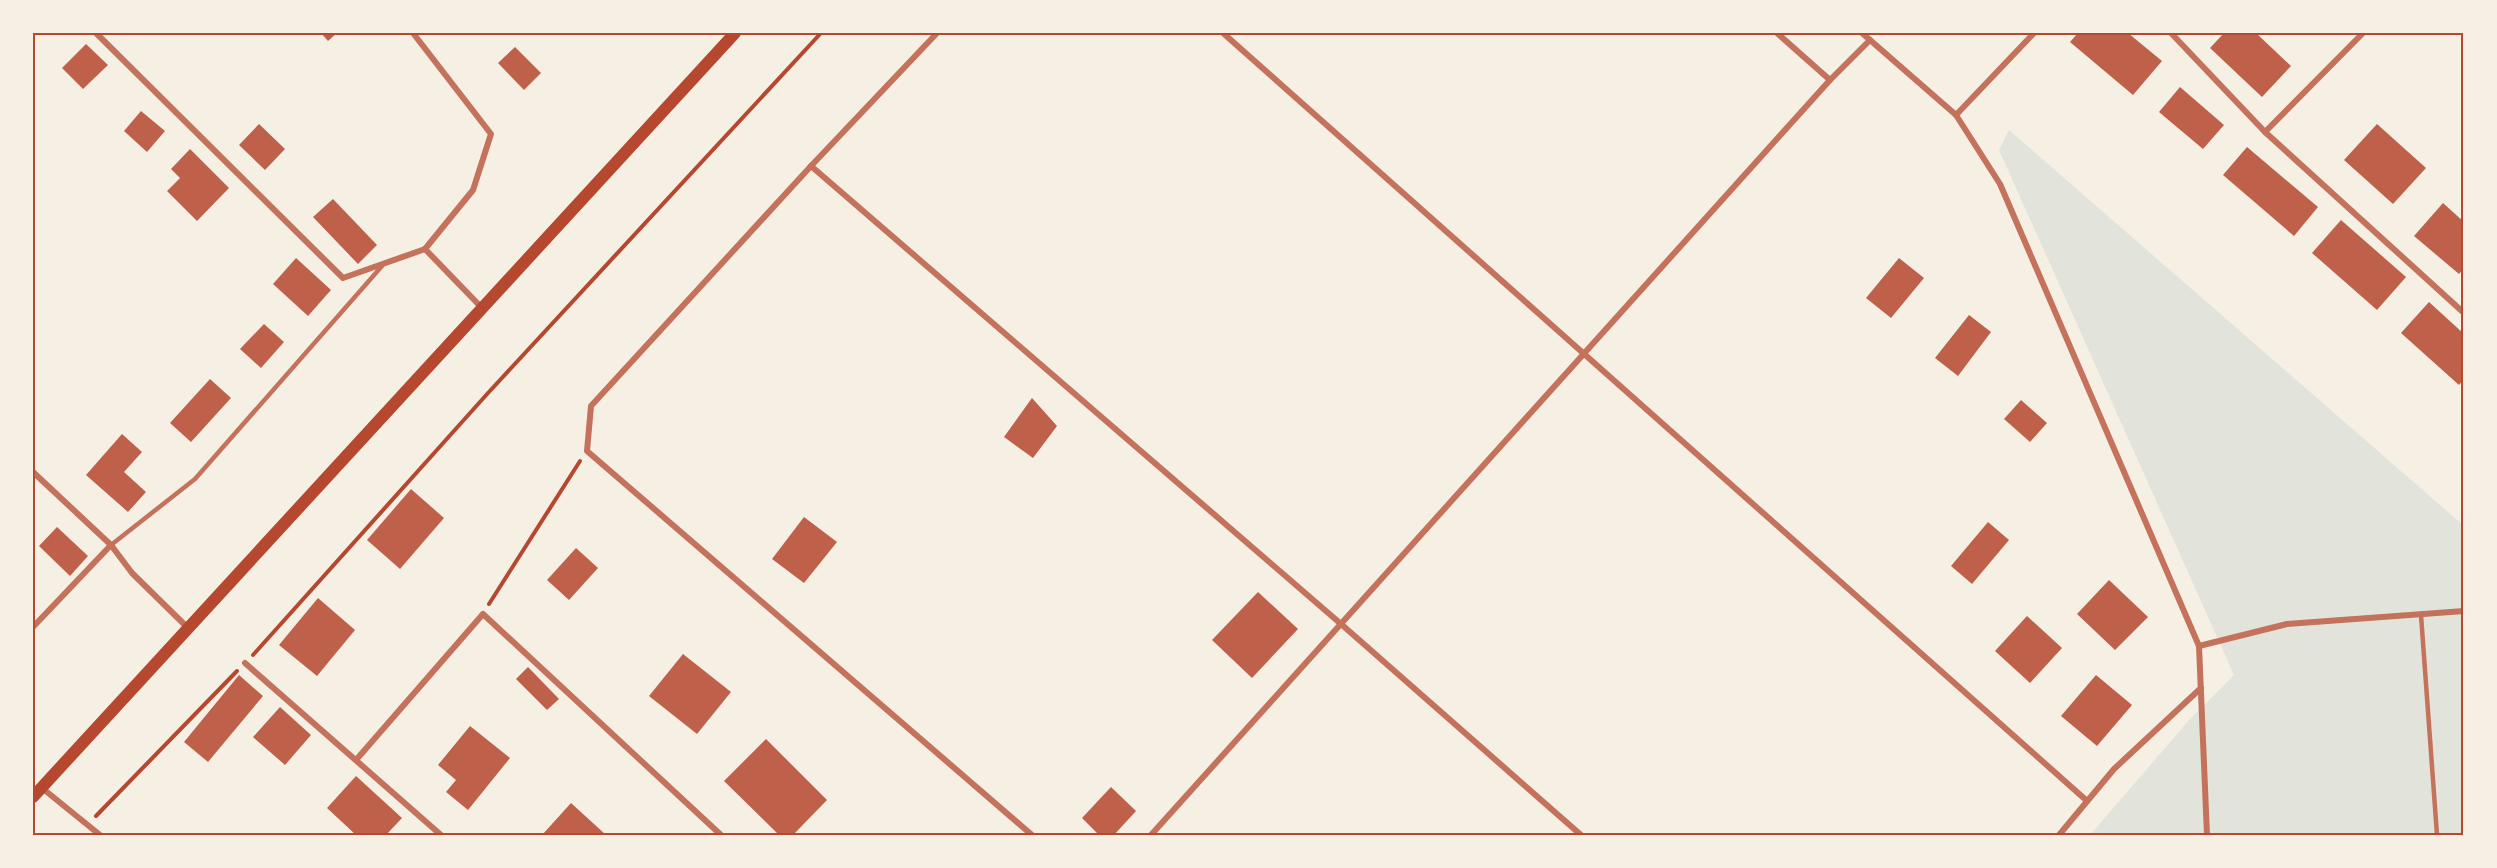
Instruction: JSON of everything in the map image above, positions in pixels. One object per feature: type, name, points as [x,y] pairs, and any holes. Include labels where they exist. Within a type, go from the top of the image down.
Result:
[{"type":"main road","points":[[33,797],[735,33]]},
{"type":"street","points":[[96,33],[343,278],[425,249],[473,189],[490,134],[413,33]]},
{"type":"street","points":[[937,33],[811,166],[591,406],[587,451],[1032,835]]},
{"type":"street","points":[[1223,33],[2086,800]]},
{"type":"street","points":[[1777,33],[1830,80]]},
{"type":"street","points":[[1862,33],[1956,116],[2000,184],[2199,646],[2207,835]]},
{"type":"street","points":[[1956,116],[2034,33]]},
{"type":"street","points":[[2172,33],[2265,132],[2464,313]]},
{"type":"street","points":[[2265,132],[2363,33]]},
{"type":"street","points":[[1151,835],[1830,80],[1870,40]]},
{"type":"street","points":[[811,166],[1341,624],[1581,835]]},
{"type":"street","points":[[425,249],[482,308]]},
{"type":"street","points":[[33,472],[111,545],[132,573],[188,628]]},
{"type":"street","points":[[33,627],[111,545]]},
{"type":"street","points":[[2199,646],[2287,624],[2464,611]]},
{"type":"street","points":[[356,760],[483,614],[721,835]]},
{"type":"street","points":[[245,663],[441,835]]},
{"type":"street","points":[[2059,835],[2114,769],[2201,688]]},
{"type":"street","points":[[42,787],[100,835]]},
{"type":"lane","points":[[111,545],[195,479],[383,264]]},
{"type":"lane","points":[[2421,615],[2437,835]]},
{"type":"path","points":[[87,825],[245,663],[488,393],[820,33]]},
{"type":"path","points":[[483,614],[587,451]]},
{"type":"shaded area","points":[[2009,130],[2464,526],[2464,835],[2090,835],[2190,719],[2234,675],[1999,150]]},
{"type":"building","points":[[321,33],[337,33],[328,41]]},
{"type":"building","points":[[2078,33],[2128,33],[2162,61],[2133,95],[2070,42]]},
{"type":"building","points":[[2224,33],[2256,33],[2291,66],[2262,97],[2210,48]]},
{"type":"building","points":[[86,44],[108,65],[83,89],[62,68]]},
{"type":"building","points":[[515,47],[541,73],[524,90],[498,63]]},
{"type":"building","points":[[2180,87],[2224,125],[2203,149],[2159,112]]},
{"type":"building","points":[[141,111],[165,131],[147,152],[124,131]]},
{"type":"building","points":[[259,124],[285,149],[265,170],[239,145]]},
{"type":"building","points":[[2377,124],[2426,168],[2393,204],[2344,160]]},
{"type":"building","points":[[2247,147],[2318,207],[2294,236],[2223,175]]},
{"type":"building","points":[[190,149],[229,188],[197,221],[167,191],[180,178],[171,169]]},
{"type":"building","points":[[333,199],[377,245],[358,264],[313,217]]},
{"type":"building","points":[[2443,203],[2464,222],[2464,268],[2459,274],[2414,236]]},
{"type":"building","points":[[2341,220],[2406,277],[2377,310],[2312,253]]},
{"type":"building","points":[[296,258],[331,290],[308,316],[273,284]]},
{"type":"building","points":[[1899,258],[1924,278],[1891,318],[1866,298]]},
{"type":"building","points":[[2429,302],[2464,334],[2464,379],[2459,385],[2401,333]]},
{"type":"building","points":[[1969,315],[1991,332],[1958,376],[1935,358]]},
{"type":"building","points":[[264,324],[284,342],[261,368],[240,349]]},
{"type":"building","points":[[210,379],[231,398],[191,442],[170,423]]},
{"type":"building","points":[[1032,398],[1057,426],[1033,458],[1004,437]]},
{"type":"building","points":[[2021,400],[2047,423],[2030,442],[2004,419]]},
{"type":"building","points":[[122,434],[142,452],[124,472],[146,492],[128,512],[86,475]]},
{"type":"building","points":[[411,489],[444,518],[400,569],[367,540]]},
{"type":"building","points":[[804,517],[837,542],[804,583],[772,559]]},
{"type":"building","points":[[1988,522],[2009,540],[1972,584],[1951,566]]},
{"type":"building","points":[[57,527],[88,556],[70,576],[39,546]]},
{"type":"building","points":[[576,548],[598,568],[569,600],[547,580]]},
{"type":"building","points":[[2109,580],[2148,617],[2115,650],[2077,614]]},
{"type":"building","points":[[1258,592],[1298,629],[1252,678],[1212,640]]},
{"type":"building","points":[[318,598],[355,630],[317,676],[279,645]]},
{"type":"building","points":[[2027,616],[2062,648],[2030,683],[1995,651]]},
{"type":"building","points":[[683,654],[731,692],[697,734],[649,696]]},
{"type":"building","points":[[528,667],[559,699],[547,710],[516,679]]},
{"type":"building","points":[[239,675],[263,696],[208,762],[184,742]]},
{"type":"building","points":[[2096,675],[2132,705],[2097,746],[2061,716]]},
{"type":"building","points":[[280,707],[311,735],[285,765],[253,737]]},
{"type":"building","points":[[470,726],[510,758],[468,810],[446,792],[456,780],[438,765]]},
{"type":"building","points":[[766,739],[827,800],[793,835],[779,835],[724,781]]},
{"type":"building","points":[[356,776],[402,818],[386,835],[356,835],[327,808]]},
{"type":"building","points":[[1111,787],[1136,811],[1114,835],[1099,835],[1082,818]]},
{"type":"building","points":[[571,803],[606,835],[542,835]]}]
